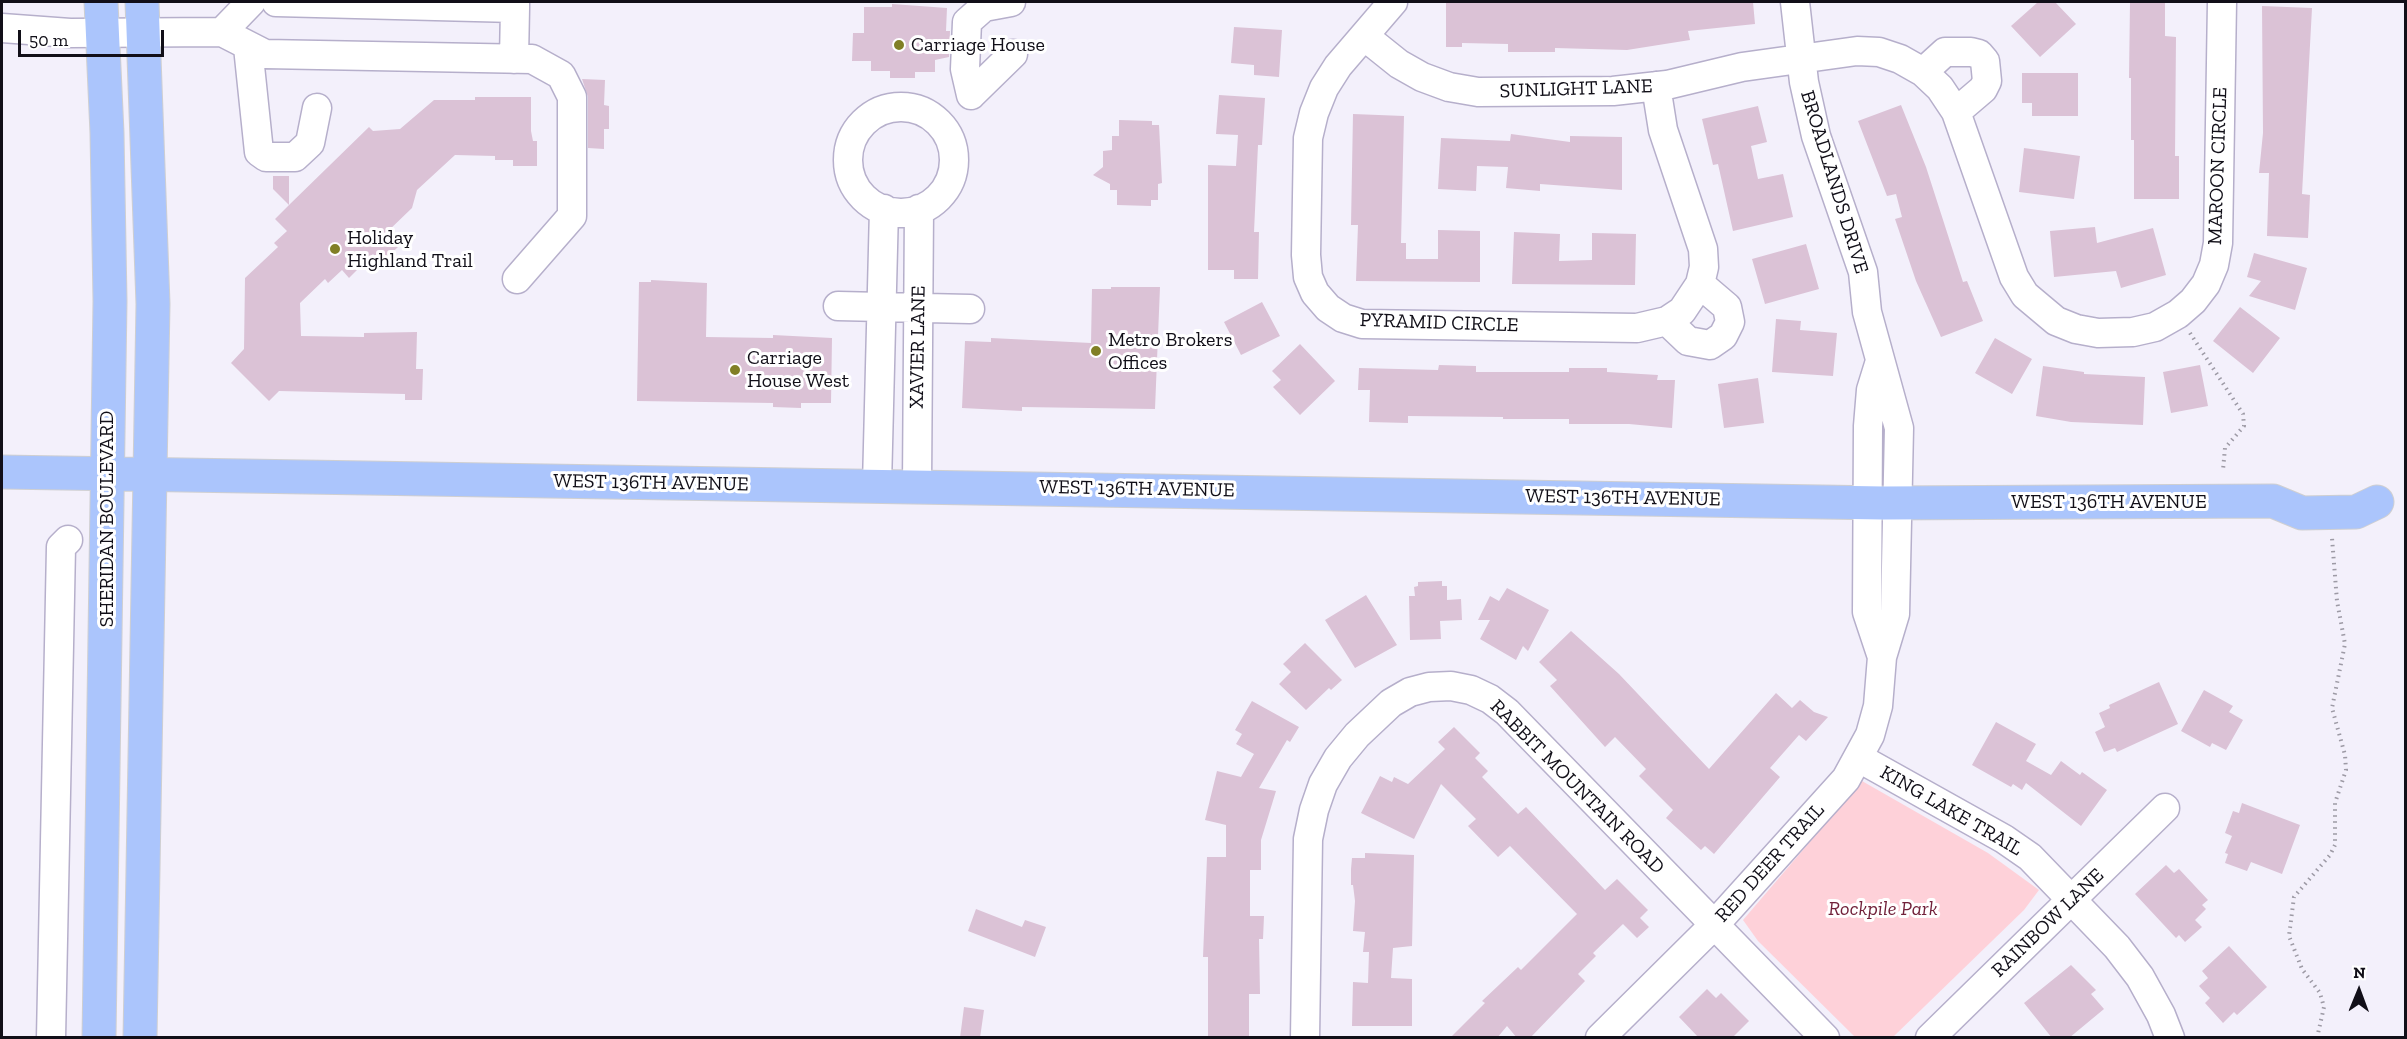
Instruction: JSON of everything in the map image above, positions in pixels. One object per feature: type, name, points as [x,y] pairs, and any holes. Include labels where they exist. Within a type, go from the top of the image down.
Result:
[{"type":"main road","name":"SHERIDAN BOULEVARD","points":[[140,1038],[152,244],[142,16]]},
{"type":"main road","name":"SHERIDAN BOULEVARD","points":[[99,1038],[110,234],[101,17]]},
{"type":"main road","name":"WEST 136TH AVENUE","points":[[2,471],[1882,502],[2272,501],[2302,513],[2356,512],[2391,502]]},
{"type":"street","points":[[222,32],[251,2]]},
{"type":"street","points":[[276,2],[515,5],[514,59]]},
{"type":"street","name":"PYRAMID CIRCLE","points":[[1393,2],[1338,66],[1324,88],[1314,113],[1308,138],[1306,255],[1308,277],[1315,292],[1328,308],[1343,318],[1362,324],[1637,328],[1667,321],[1682,311],[1700,284],[1704,267],[1703,249],[1666,138],[1656,86]]},
{"type":"street","name":"BROADLANDS DRIVE","points":[[1796,2],[1800,57],[1816,136],[1863,272],[1867,312],[1880,362],[1870,399],[1882,502]]},
{"type":"street","name":"MAROON CIRCLE","points":[[1800,57],[1857,51],[1879,52],[1900,59],[1923,72],[1940,88],[1956,112],[2014,277],[2025,295],[2040,310],[2056,321],[2076,329],[2098,333],[2133,332],[2155,327],[2178,314],[2193,301],[2206,284],[2214,265],[2218,243],[2222,2]]},
{"type":"street","points":[[1011,3],[984,7],[967,22],[965,69],[971,95],[1013,54]]},
{"type":"street","points":[[2,28],[101,17],[142,16],[222,32],[265,54],[532,59],[561,75],[572,97],[572,216],[518,279]]},
{"type":"street","name":"SUNLIGHT LANE","points":[[1364,36],[1399,64],[1422,77],[1449,87],[1490,92],[1613,91],[1656,86],[1800,57]]},
{"type":"street","points":[[248,47],[259,152],[266,157],[294,157],[310,143],[317,108]]},
{"type":"street","points":[[1923,72],[1945,52],[1971,52],[1979,54],[1985,61],[1987,81],[1983,88],[1956,112]]},
{"type":"street","points":[[909,107],[926,113],[940,124],[948,135],[954,161],[951,177],[944,190],[933,202],[919,209],[902,212],[884,209],[869,201],[857,189],[850,173],[848,156],[852,139],[862,124],[875,113],[892,108],[909,107]]},
{"type":"street","name":"XAVIER LANE","points":[[877,485],[884,209]]},
{"type":"street","name":"XAVIER LANE","points":[[917,485],[919,209]]},
{"type":"street","points":[[1667,321],[1688,341],[1710,345],[1723,336],[1730,322],[1727,307],[1700,284]]},
{"type":"street","points":[[838,306],[970,309]]},
{"type":"street","name":"RED DEER TRAIL","points":[[1600,1038],[1715,924],[1846,779],[1859,758],[1870,735],[1878,706],[1882,657],[1867,612],[1882,502]]},
{"type":"street","name":"SHERIDAN BOULEVARD","points":[[51,1038],[61,547],[68,540]]},
{"type":"street","name":"RABBIT MOUNTAIN ROAD","points":[[1305,1038],[1308,839],[1314,810],[1323,784],[1338,758],[1357,735],[1391,703],[1410,692],[1430,687],[1451,686],[1471,690],[1490,699],[1507,712],[1825,1038]]},
{"type":"street","name":"KING LAKE TRAIL","points":[[1859,758],[2004,839],[2030,857],[2117,947],[2140,977],[2161,1015],[2170,1038]]},
{"type":"street","name":"RAINBOW LANE","points":[[1930,1038],[2165,808]]},
{"type":"path","points":[[2178,314],[2242,414],[2244,426],[2225,448],[2223,470]]},
{"type":"path","points":[[2317,1038],[2324,1007],[2320,993],[2302,969],[2289,936],[2294,897],[2330,855],[2335,845],[2335,803],[2346,770],[2345,755],[2332,708],[2345,644],[2337,601],[2332,531]]},
{"type":"green space","name":"Rockpile Park","points":[[1862,781],[1988,853],[2039,890],[2024,910],[1893,1037],[1855,1037],[1758,941],[1743,920]]},
{"type":"building","points":[[1446,2],[1753,2],[1755,24],[1688,31],[1690,40],[1627,50],[1555,48],[1555,52],[1508,52],[1508,44],[1462,43],[1462,47],[1446,47]]},
{"type":"building","points":[[2038,2],[2055,2],[2076,24],[2040,57],[2011,26]]},
{"type":"building","points":[[2130,2],[2165,2],[2165,36],[2176,37],[2175,156],[2179,156],[2179,199],[2134,199],[2134,140],[2131,140],[2131,78],[2129,78]]},
{"type":"building","name":"Carriage House","points":[[892,4],[947,8],[946,31],[950,31],[949,57],[935,60],[935,72],[915,72],[915,78],[890,78],[890,71],[871,71],[871,61],[852,61],[853,33],[864,33],[864,7],[892,7]]},
{"type":"building","points":[[2262,6],[2312,8],[2302,194],[2310,195],[2308,238],[2267,236],[2269,173],[2259,173],[2263,133]]},
{"type":"building","points":[[1234,27],[1282,30],[1279,77],[1254,75],[1254,65],[1231,63]]},
{"type":"building","points":[[2022,73],[2078,73],[2078,116],[2032,116],[2032,103],[2022,103]]},
{"type":"building","points":[[582,79],[605,80],[604,105],[609,106],[609,129],[604,129],[604,149],[588,148],[588,97]]},
{"type":"building","points":[[1219,95],[1265,98],[1262,145],[1258,145],[1254,232],[1259,232],[1258,279],[1234,279],[1234,270],[1208,270],[1208,165],[1236,166],[1238,135],[1216,134]]},
{"type":"building","name":"Holiday Highland Trail","points":[[531,97],[531,131],[533,141],[537,141],[537,166],[513,166],[513,160],[495,160],[495,156],[455,155],[417,190],[412,208],[385,234],[398,247],[381,263],[373,254],[349,278],[342,270],[328,283],[325,279],[300,303],[301,336],[364,337],[364,333],[417,332],[416,369],[423,369],[422,400],[405,400],[405,394],[279,391],[269,401],[231,363],[244,349],[245,278],[278,247],[274,243],[287,231],[275,219],[369,127],[373,131],[400,129],[434,100]]},
{"type":"building","points":[[1901,105],[1926,167],[1963,282],[1967,281],[1983,321],[1941,337],[1916,281],[1895,219],[1902,217],[1896,194],[1887,196],[1858,121]]},
{"type":"building","points":[[1758,106],[1767,142],[1751,146],[1758,179],[1783,174],[1793,217],[1733,231],[1718,164],[1713,165],[1702,119]]},
{"type":"building","points":[[1353,114],[1404,116],[1401,243],[1406,243],[1406,259],[1438,259],[1438,230],[1480,231],[1480,282],[1356,281],[1358,225],[1351,225]]},
{"type":"building","points":[[1119,120],[1152,121],[1152,125],[1159,125],[1162,183],[1158,184],[1158,200],[1151,200],[1151,206],[1117,205],[1117,190],[1110,190],[1110,184],[1093,175],[1103,167],[1103,151],[1112,150],[1112,136],[1119,136]]},
{"type":"building","points":[[1511,134],[1570,142],[1570,136],[1622,137],[1622,190],[1540,184],[1540,191],[1506,188],[1508,167],[1477,166],[1476,191],[1438,189],[1441,138],[1510,141]]},
{"type":"building","points":[[2024,148],[2080,156],[2074,199],[2019,192]]},
{"type":"building","points":[[273,176],[289,176],[289,205],[273,189]]},
{"type":"building","points":[[2095,227],[2097,243],[2153,228],[2166,275],[2121,288],[2116,271],[2054,277],[2050,231]]},
{"type":"building","points":[[1514,232],[1560,234],[1559,261],[1592,260],[1592,233],[1636,234],[1635,285],[1512,284]]},
{"type":"building","points":[[1806,244],[1819,289],[1765,304],[1752,259]]},
{"type":"building","points":[[2254,253],[2307,268],[2295,310],[2249,296],[2261,281],[2247,277]]},
{"type":"building","name":"Carriage House West","points":[[651,280],[707,283],[706,337],[773,338],[773,335],[832,338],[831,403],[801,403],[801,408],[773,407],[773,403],[637,401],[639,282],[651,282]]},
{"type":"building","points":[[1111,287],[1160,287],[1155,409],[1022,407],[1022,411],[962,408],[965,341],[991,342],[991,338],[1091,343],[1092,289],[1111,289]]},
{"type":"building","points":[[1262,302],[1280,336],[1241,355],[1224,322]]},
{"type":"building","points":[[2240,307],[2280,338],[2253,373],[2213,341]]},
{"type":"building","points":[[1776,319],[1801,321],[1800,330],[1837,333],[1833,376],[1772,372]]},
{"type":"building","points":[[1995,338],[2032,359],[2012,394],[1975,373]]},
{"type":"building","points":[[1300,344],[1335,381],[1300,415],[1273,387],[1281,380],[1272,371]]},
{"type":"building","points":[[1439,365],[1476,366],[1476,372],[1569,372],[1569,368],[1607,368],[1607,372],[1658,375],[1657,380],[1675,380],[1672,428],[1629,424],[1569,424],[1569,419],[1503,419],[1503,417],[1408,416],[1408,423],[1369,422],[1370,390],[1358,390],[1359,368],[1438,370]]},
{"type":"building","points":[[2200,365],[2208,406],[2171,413],[2163,372]]},
{"type":"building","points":[[2043,366],[2084,372],[2084,374],[2145,377],[2143,425],[2071,422],[2036,416]]},
{"type":"building","points":[[1758,378],[1764,423],[1724,428],[1718,384]]},
{"type":"building","points":[[1442,581],[1442,586],[1447,586],[1447,600],[1461,599],[1462,620],[1440,621],[1441,639],[1410,640],[1409,596],[1415,596],[1414,587],[1418,586],[1418,582]]},
{"type":"building","points":[[1507,588],[1549,610],[1528,651],[1523,646],[1516,660],[1480,639],[1490,620],[1478,620],[1490,596],[1499,601]]},
{"type":"building","points":[[1366,595],[1397,645],[1355,668],[1325,620]]},
{"type":"building","points":[[1571,631],[1619,674],[1709,769],[1776,693],[1792,708],[1800,700],[1814,712],[1828,717],[1806,741],[1799,735],[1770,768],[1780,777],[1714,854],[1705,846],[1701,850],[1666,818],[1673,810],[1639,776],[1646,769],[1615,737],[1605,747],[1550,686],[1557,680],[1539,662]]},
{"type":"building","points":[[1305,643],[1342,680],[1331,690],[1329,688],[1306,710],[1279,684],[1291,672],[1283,664]]},
{"type":"building","points":[[2159,682],[2178,724],[2117,752],[2115,748],[2104,752],[2095,732],[2105,727],[2099,713],[2110,708],[2109,705]]},
{"type":"building","points":[[2204,690],[2233,706],[2229,712],[2243,720],[2226,750],[2212,743],[2210,747],[2181,731]]},
{"type":"building","points":[[1252,701],[1299,727],[1290,742],[1287,740],[1259,788],[1276,791],[1261,840],[1261,870],[1250,870],[1250,916],[1264,916],[1263,939],[1259,939],[1260,994],[1249,994],[1249,1038],[1208,1038],[1208,957],[1203,957],[1207,857],[1226,857],[1226,825],[1205,820],[1217,771],[1241,777],[1254,754],[1236,744],[1242,734],[1235,730]]},
{"type":"building","points":[[1996,722],[2036,744],[2026,761],[2051,775],[2061,761],[2080,775],[2082,772],[2107,790],[2081,826],[2026,783],[2022,790],[2013,784],[2011,787],[1972,765]]},
{"type":"building","points":[[1454,727],[1480,753],[1475,758],[1488,771],[1482,777],[1518,814],[1526,807],[1605,890],[1617,879],[1648,910],[1640,918],[1649,927],[1637,938],[1623,924],[1593,953],[1596,956],[1578,974],[1585,981],[1530,1038],[1517,1038],[1507,1026],[1497,1038],[1450,1038],[1485,1003],[1482,1001],[1518,967],[1521,970],[1577,914],[1510,846],[1498,857],[1468,826],[1476,819],[1441,784],[1414,839],[1361,813],[1380,776],[1392,782],[1394,777],[1408,784],[1445,749],[1438,742]]},
{"type":"building","points":[[2242,803],[2300,825],[2282,874],[2251,862],[2247,871],[2225,863],[2228,854],[2225,853],[2232,836],[2225,833],[2233,811],[2239,813]]},
{"type":"building","points":[[1365,853],[1414,855],[1412,946],[1393,948],[1391,978],[1412,979],[1412,1026],[1352,1026],[1353,982],[1368,983],[1369,952],[1363,952],[1365,932],[1353,931],[1355,901],[1353,885],[1351,885],[1351,869],[1352,858],[1365,858]]},
{"type":"building","points":[[2166,865],[2174,873],[2179,869],[2208,900],[2202,905],[2206,909],[2195,920],[2202,927],[2185,942],[2179,935],[2176,938],[2135,894]]},
{"type":"building","points":[[976,909],[1022,927],[1025,920],[1046,927],[1035,957],[968,931]]},
{"type":"building","points":[[2229,946],[2267,987],[2237,1015],[2234,1012],[2223,1023],[2205,1003],[2210,998],[2199,986],[2208,978],[2202,971]]},
{"type":"building","points":[[2071,965],[2096,990],[2091,994],[2104,1009],[2069,1038],[2052,1038],[2024,1003]]},
{"type":"building","points":[[1707,989],[1716,998],[1721,993],[1749,1021],[1732,1038],[1699,1038],[1679,1017]]},
{"type":"building","points":[[964,1007],[984,1010],[980,1038],[960,1038]]},
{"type":"place","name":"Carriage House","points":[[899,45]]},
{"type":"place","name":"Holiday Highland Trail","points":[[335,249]]},
{"type":"place","name":"Metro Brokers Offices","points":[[1096,351]]},
{"type":"place","name":"Carriage House West","points":[[735,370]]}]
